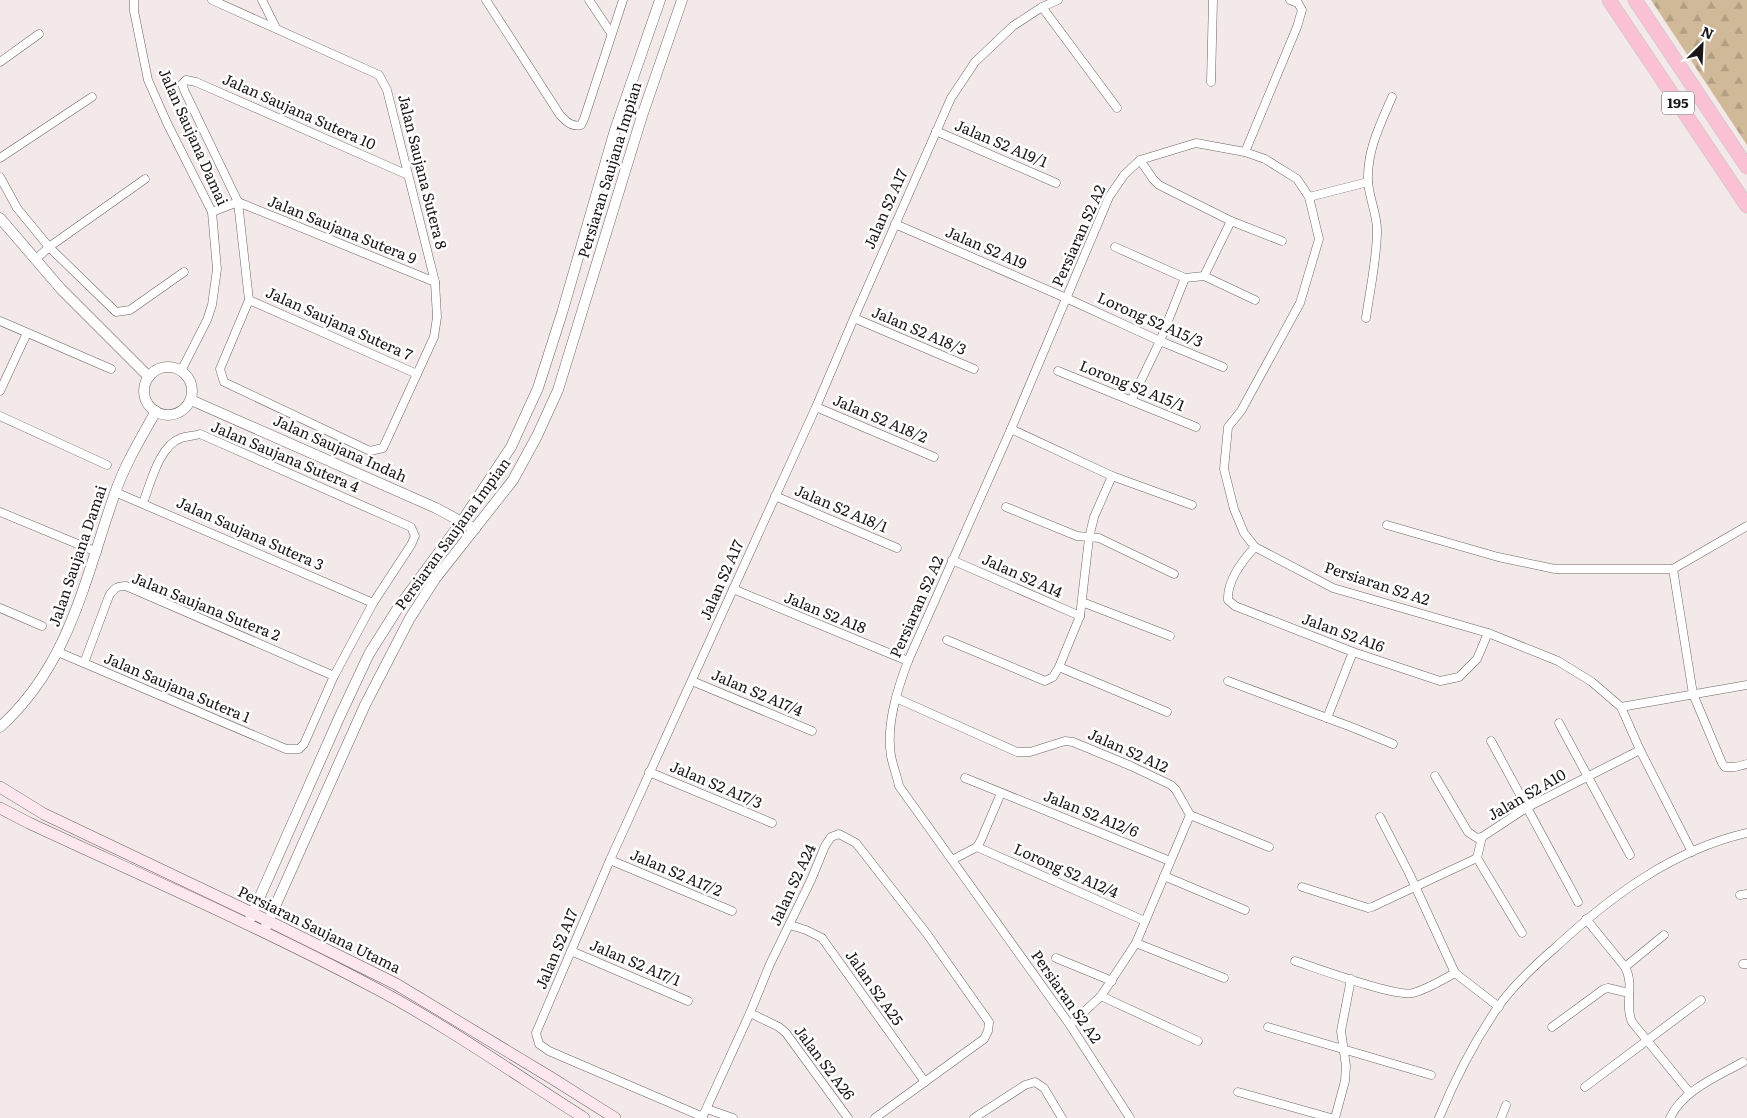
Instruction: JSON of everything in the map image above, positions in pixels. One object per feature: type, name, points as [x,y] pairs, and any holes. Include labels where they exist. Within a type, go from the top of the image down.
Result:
[{"type":"highway","name":"195","points":[[1609,0],[1747,206]]},
{"type":"highway","name":"195","points":[[1635,0],[1747,167]]},
{"type":"main road","name":"Persiaran Saujana Utama","points":[[0,787],[44,814],[250,919]]},
{"type":"main road","name":"Persiaran Saujana Utama","points":[[0,808],[38,827],[396,984],[615,1118]]},
{"type":"main road","name":"Persiaran Saujana Utama","points":[[266,926],[408,1006],[584,1118]]},
{"type":"street","name":"Jalan Saujana Damai","points":[[134,0],[134,12],[148,80],[167,123],[212,212],[217,269],[212,305],[207,320],[182,371]]},
{"type":"street","name":"Jalan Saujana Sutera 8","points":[[212,0],[379,75],[387,90],[435,282],[437,317],[434,338],[383,448],[370,451],[224,382],[220,369],[249,300]]},
{"type":"street","points":[[262,0],[276,28]]},
{"type":"street","points":[[486,0],[560,115],[568,124],[576,126],[581,124],[623,0]]},
{"type":"street","points":[[589,0],[612,33]]},
{"type":"street","name":"Persiaran Saujana Impian","points":[[250,919],[369,654],[398,608],[462,521],[511,447],[538,388],[562,313],[615,130],[660,0]]},
{"type":"street","name":"Persiaran Saujana Impian","points":[[266,926],[365,706],[410,618],[435,580],[513,480],[538,436],[558,390],[642,116],[682,0]]},
{"type":"street","name":"Jalan S2 A17","points":[[703,1117],[558,1055],[539,1044],[536,1034],[649,772],[816,407],[952,98],[975,62],[1013,26],[1042,7],[1058,0]]},
{"type":"street","points":[[1211,82],[1213,0]]},
{"type":"street","points":[[1245,152],[1297,27],[1302,10],[1298,4],[1290,0]]},
{"type":"street","points":[[1042,7],[1117,108]]},
{"type":"street","points":[[0,62],[38,34]]},
{"type":"street","name":"Jalan Saujana Sutera 10","points":[[238,202],[182,86],[186,80],[196,82],[408,175]]},
{"type":"street","points":[[0,158],[92,97]]},
{"type":"street","points":[[1366,318],[1377,243],[1377,227],[1368,182],[1371,146],[1392,97]]},
{"type":"street","name":"Jalan S2 A19/1","points":[[936,131],[1056,183]]},
{"type":"street","name":"Persiaran S2 A2","points":[[1130,1118],[1070,1025],[899,786],[891,754],[892,717],[908,661],[1011,429],[1108,197],[1124,176],[1140,160],[1196,143],[1245,152],[1265,158],[1297,179],[1309,197],[1319,239],[1300,303],[1241,411],[1228,426],[1224,469],[1234,509],[1244,533],[1255,548],[1333,588],[1488,633],[1558,661],[1592,682],[1621,707],[1640,750],[1692,852]]},
{"type":"street","points":[[1140,160],[1159,185],[1231,221],[1282,242]]},
{"type":"street","points":[[0,177],[17,208],[49,247],[116,312],[130,310],[184,272]]},
{"type":"street","points":[[34,260],[49,247],[145,179]]},
{"type":"street","points":[[1309,197],[1368,182]]},
{"type":"street","points":[[212,212],[238,202],[249,300]]},
{"type":"street","name":"Jalan Saujana Sutera 9","points":[[238,202],[435,282]]},
{"type":"street","points":[[0,218],[34,260],[61,289],[149,377]]},
{"type":"street","points":[[1204,276],[1231,221]]},
{"type":"street","name":"Jalan S2 A19","points":[[895,224],[1066,298]]},
{"type":"street","points":[[1114,246],[1186,278],[1204,276],[1254,300]]},
{"type":"street","points":[[1131,400],[1160,341],[1186,278]]},
{"type":"street","name":"Lorong S2 A15/3","points":[[1066,298],[1160,341],[1223,367]]},
{"type":"street","name":"Jalan Saujana Sutera 7","points":[[249,300],[417,374]]},
{"type":"street","name":"Jalan S2 A18/3","points":[[854,318],[974,369]]},
{"type":"street","points":[[0,321],[111,369]]},
{"type":"street","points":[[0,391],[26,333]]},
{"type":"street","points":[[168,367],[182,371],[192,387],[191,400],[187,406],[176,414],[162,414],[156,411],[151,407],[145,396],[144,389],[149,377],[154,372],[168,367]]},
{"type":"street","name":"Lorong S2 A15/1","points":[[1058,371],[1196,427]]},
{"type":"street","name":"Jalan Saujana Indah","points":[[191,400],[436,508],[475,529]]},
{"type":"street","name":"Jalan S2 A18/2","points":[[816,407],[934,456]]},
{"type":"street","name":"Jalan Saujana Damai","points":[[0,727],[21,706],[39,683],[58,652],[77,611],[115,492],[134,448],[156,411]]},
{"type":"street","points":[[0,416],[108,465]]},
{"type":"street","points":[[1011,429],[1112,476],[1192,505]]},
{"type":"street","name":"Jalan Saujana Sutera 4","points":[[143,503],[164,450],[171,443],[181,438],[200,434],[410,527],[415,536],[373,603]]},
{"type":"street","name":"Jalan S2 A14","points":[[1060,666],[1080,616],[1089,538],[1094,517],[1112,476]]},
{"type":"street","name":"Jalan Saujana Sutera 3","points":[[115,492],[373,603]]},
{"type":"street","name":"Jalan S2 A18/1","points":[[775,496],[896,548]]},
{"type":"street","points":[[1006,507],[1077,536],[1099,538],[1174,574]]},
{"type":"street","points":[[0,512],[97,552]]},
{"type":"street","points":[[1387,525],[1498,557],[1554,569],[1673,569],[1747,526]]},
{"type":"street","name":"Jalan S2 A16","points":[[1255,548],[1242,560],[1228,591],[1228,600],[1235,606],[1353,652],[1440,682],[1459,677],[1477,659],[1488,633]]},
{"type":"street","name":"Jalan S2 A14","points":[[952,560],[1080,616]]},
{"type":"street","points":[[1673,569],[1693,694],[1722,763],[1726,767],[1747,764]]},
{"type":"street","name":"Jalan Saujana Sutera 2","points":[[84,664],[109,596],[114,588],[126,586],[334,676]]},
{"type":"street","name":"Jalan S2 A18","points":[[733,589],[908,661]]},
{"type":"street","points":[[1082,602],[1170,636]]},
{"type":"street","points":[[334,676],[373,603]]},
{"type":"street","points":[[0,608],[42,626]]},
{"type":"street","points":[[947,640],[1045,681],[1053,677],[1060,666],[1166,712]]},
{"type":"street","name":"Jalan Saujana Sutera 1","points":[[58,652],[286,749],[299,750],[304,744],[334,676]]},
{"type":"street","points":[[1327,718],[1353,652]]},
{"type":"street","points":[[1228,680],[1393,744]]},
{"type":"street","name":"Jalan S2 A17/4","points":[[692,681],[812,731]]},
{"type":"street","points":[[1621,707],[1747,686]]},
{"type":"street","name":"Jalan S2 A12","points":[[896,698],[1017,752],[1030,752],[1065,741],[1073,742],[1171,785],[1176,790],[1190,815]]},
{"type":"street","points":[[1559,723],[1630,855]]},
{"type":"street","points":[[1491,741],[1578,902]]},
{"type":"street","name":"Jalan S2 A10","points":[[1477,858],[1482,837],[1526,808],[1640,750]]},
{"type":"street","name":"Jalan S2 A17/3","points":[[649,772],[772,823]]},
{"type":"street","points":[[1435,776],[1468,832],[1477,838],[1482,837]]},
{"type":"street","name":"Jalan S2 A12/6","points":[[965,778],[1170,861]]},
{"type":"street","points":[[952,860],[977,847],[1001,792]]},
{"type":"street","points":[[1070,1025],[1102,996],[1136,943],[1190,815],[1269,847]]},
{"type":"street","points":[[1380,817],[1415,886],[1455,973],[1499,1007]]},
{"type":"street","points":[[1439,1118],[1465,1060],[1499,1007],[1527,973],[1586,919],[1640,879],[1692,852],[1727,838],[1747,833]]},
{"type":"street","name":"Jalan S2 A24","points":[[703,1117],[770,964],[790,925],[825,846],[831,837],[839,834],[856,843],[927,934],[989,1022],[988,1031],[984,1039],[925,1082]]},
{"type":"street","name":"Lorong S2 A12/4","points":[[977,847],[1145,921]]},
{"type":"street","points":[[1302,887],[1368,908],[1477,858],[1522,933]]},
{"type":"street","name":"Jalan S2 A17/2","points":[[610,860],[732,911]]},
{"type":"street","points":[[1164,876],[1244,910]]},
{"type":"street","points":[[1586,919],[1625,967],[1630,980],[1629,1016],[1646,1040],[1690,1093]]},
{"type":"street","name":"Jalan S2 A25","points":[[790,925],[822,938],[925,1082]]},
{"type":"street","points":[[1625,967],[1664,934]]},
{"type":"street","points":[[1136,943],[1224,978]]},
{"type":"street","name":"Jalan S2 A17/1","points":[[571,951],[688,1000]]},
{"type":"street","points":[[1056,958],[1112,981]]},
{"type":"street","points":[[1295,961],[1351,980],[1412,994],[1455,973]]},
{"type":"street","points":[[1238,1092],[1333,1118],[1345,1081],[1346,1066],[1341,1031],[1351,980]]},
{"type":"street","points":[[1552,1026],[1604,989],[1608,988],[1629,993]]},
{"type":"street","points":[[1102,996],[1198,1041]]},
{"type":"street","points":[[1585,1087],[1701,1000]]},
{"type":"street","name":"Jalan S2 A26","points":[[750,1013],[779,1027],[786,1033],[848,1118]]},
{"type":"street","points":[[1268,1027],[1431,1075]]},
{"type":"street","points":[[1670,1118],[1672,1113],[1690,1093],[1743,1062]]},
{"type":"street","points":[[875,1118],[925,1082]]},
{"type":"street","points":[[974,1118],[1025,1085],[1035,1082],[1044,1088],[1062,1118]]},
{"type":"street","points":[[1501,1118],[1506,1105]]},
{"type":"street","points":[[707,1108],[733,1118]]},
{"type":"green space","points":[[1651,0],[1747,0],[1747,145]]}]
